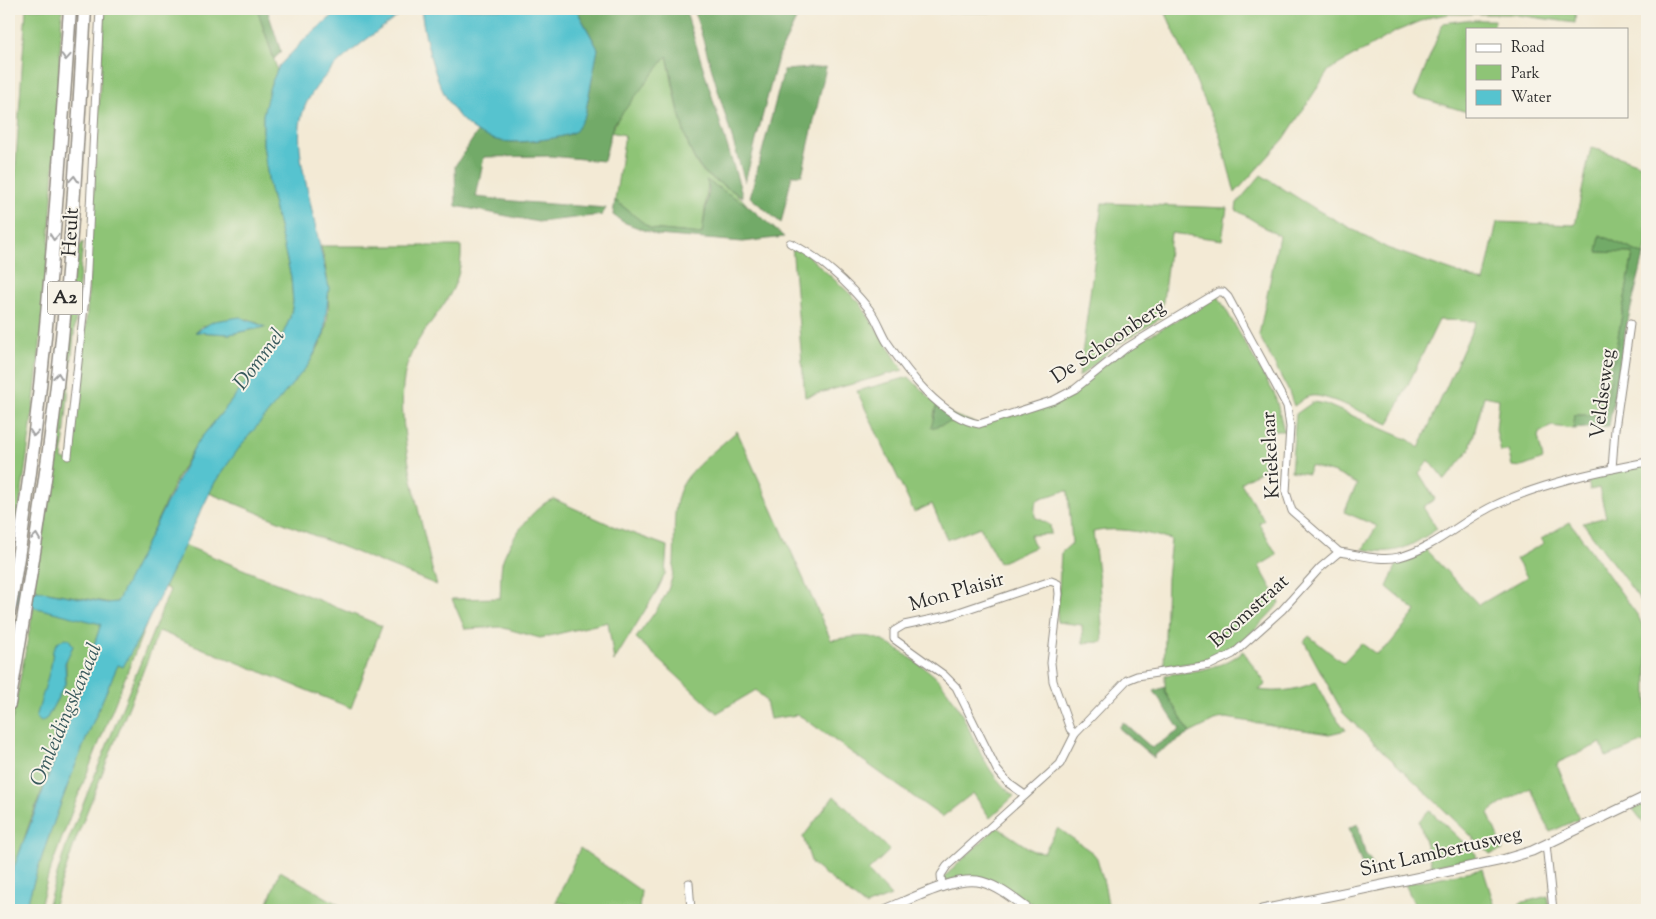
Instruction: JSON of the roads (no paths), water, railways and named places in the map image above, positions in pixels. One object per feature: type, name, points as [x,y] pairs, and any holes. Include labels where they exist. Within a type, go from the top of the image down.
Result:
[{"type":"highway","name":"A2","points":[[9,610],[31,466],[51,269],[70,9]]},
{"type":"highway","name":"A2","points":[[9,704],[29,585],[59,368],[68,269],[85,9]]},
{"type":"street","name":"Heult","points":[[68,456],[86,288],[100,9]]},
{"type":"street","name":"De Schoonberg","points":[[790,243],[805,250],[825,266],[869,309],[886,341],[925,392],[968,422],[979,424],[1054,400],[1075,389],[1126,348],[1218,292],[1222,292]]},
{"type":"street","name":"Kriekelaar","points":[[1222,292],[1228,297],[1287,406],[1290,427],[1286,492],[1292,511],[1338,552]]},
{"type":"street","name":"Veldseweg","points":[[1612,469],[1615,429],[1630,324]]},
{"type":"street","points":[[1338,552],[1379,558],[1398,558],[1415,552],[1492,507],[1527,492],[1612,469],[1647,462]]},
{"type":"street","name":"Boomstraat","points":[[942,887],[941,875],[947,866],[1060,764],[1075,734],[1127,680],[1137,676],[1210,665],[1233,654],[1282,610],[1320,568],[1338,552]]},
{"type":"street","name":"Mon Plaisir","points":[[1025,795],[1008,783],[997,770],[956,687],[944,675],[894,640],[894,631],[904,625],[948,616],[1051,581],[1058,584],[1059,594],[1051,663],[1053,681],[1070,729],[1075,734]]},
{"type":"street","name":"Sint Lambertusweg","points":[[1262,910],[1502,860],[1546,844],[1647,796]]},
{"type":"street","points":[[1546,844],[1553,910]]},
{"type":"street","points":[[689,882],[691,910]]},
{"type":"street","points":[[885,910],[942,887],[961,882],[982,882],[999,890],[1029,910]]},
{"type":"water","points":[[341,9],[407,9],[345,57],[330,72],[307,102],[301,119],[299,136],[302,165],[329,288],[324,334],[309,364],[242,444],[215,482],[146,625],[123,667],[118,665],[67,786],[25,910],[9,910],[11,875],[97,648],[94,645],[101,624],[9,601],[9,585],[107,603],[117,602],[196,444],[279,343],[290,318],[293,302],[291,277],[269,185],[263,144],[263,115],[270,86],[279,66],[307,37]]},
{"type":"water","points":[[421,9],[576,9],[598,49],[585,115],[576,131],[554,138],[510,142],[490,138],[474,130],[460,117],[449,102],[440,84],[433,65]]},
{"type":"water","points":[[240,317],[266,327],[230,334],[195,332],[214,321]]},
{"type":"water","points":[[65,638],[69,639],[73,646],[65,663],[66,682],[47,718],[41,722],[36,718],[51,666],[53,650],[56,644]]},
{"type":"water label","name":"Dommel","points":[[260,360]]},
{"type":"water label","name":"Omleidingskanaal","points":[[67,715]]}]
